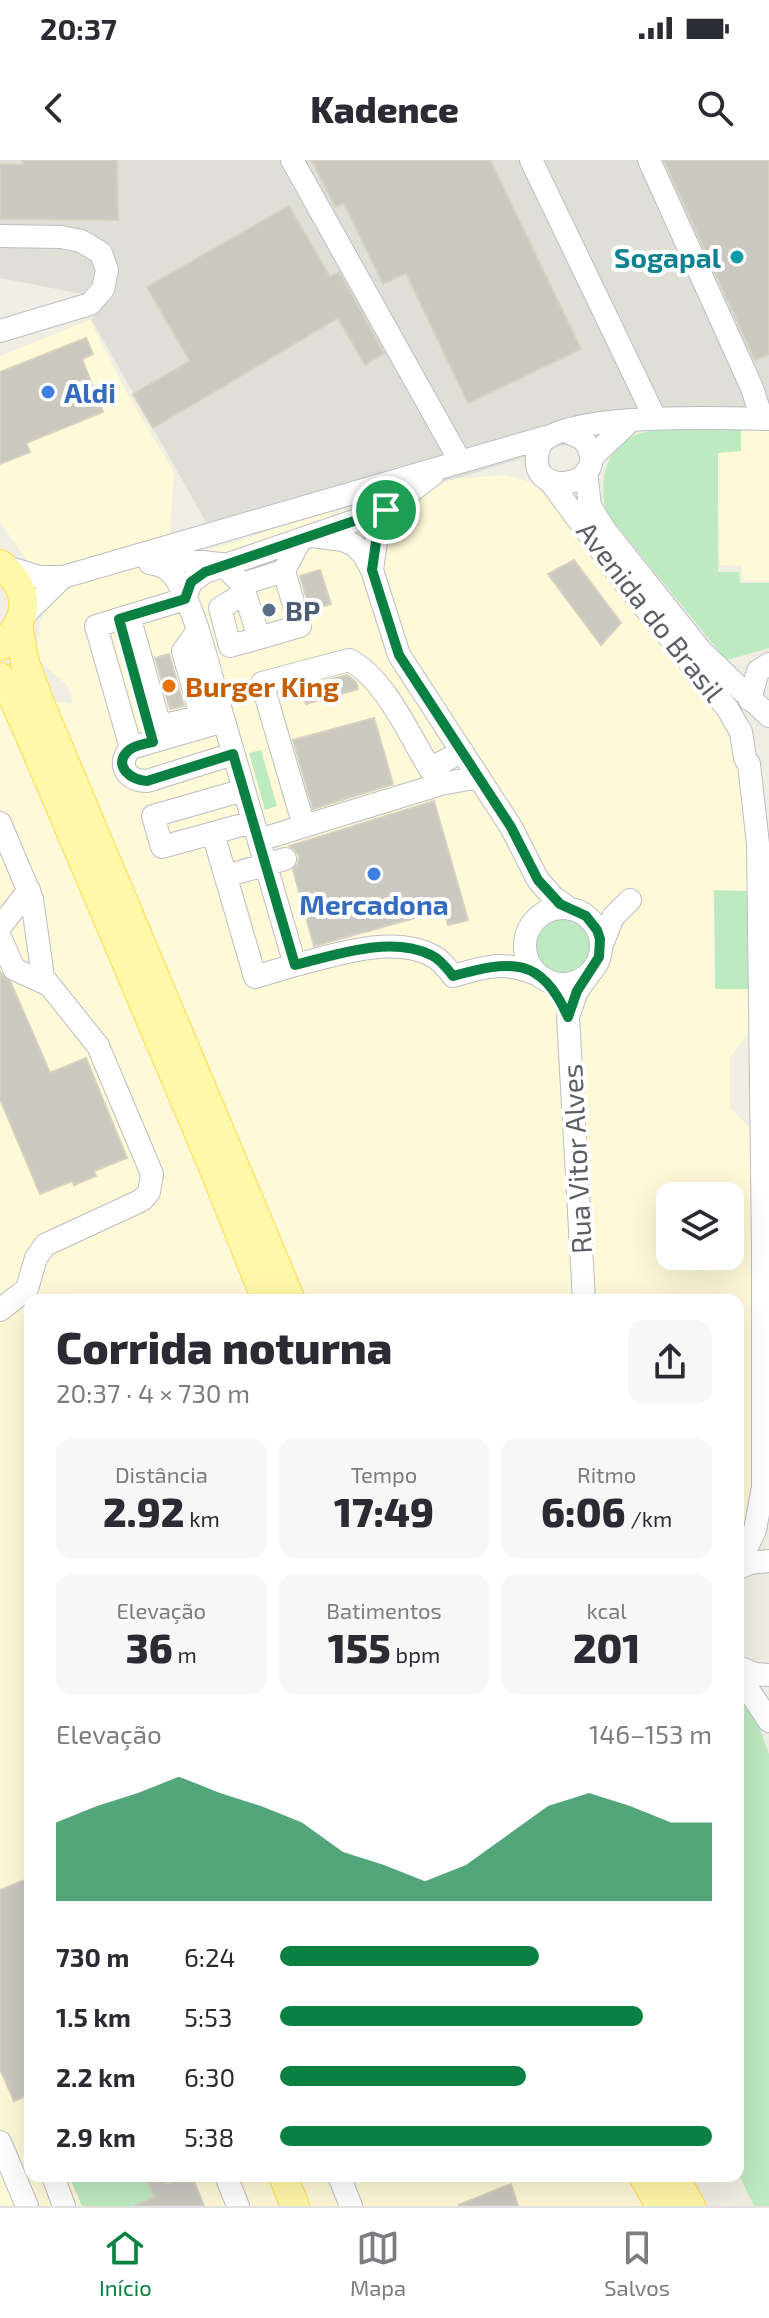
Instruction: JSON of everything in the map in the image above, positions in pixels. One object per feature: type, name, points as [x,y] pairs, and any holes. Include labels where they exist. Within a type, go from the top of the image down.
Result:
[{"type":"main road","points":[[1,565],[14,577],[19,587],[24,608],[13,629],[40,703],[288,1294]]},
{"type":"main road","points":[[0,677],[8,687],[36,751],[213,1167],[264,1294]]},
{"type":"main road","points":[[285,2182],[295,2206]]},
{"type":"main road","points":[[646,2182],[660,2206]]},
{"type":"main road","points":[[677,2182],[691,2206]]},
{"type":"street","points":[[292,160],[462,461]]},
{"type":"street","points":[[531,160],[655,418]]},
{"type":"street","points":[[1,565],[40,577],[63,577],[556,434],[655,418],[765,419],[760,384],[649,160]]},
{"type":"street","points":[[0,236],[61,237],[81,241],[101,253],[107,270],[103,289],[90,304],[0,331]]},
{"type":"street","points":[[131,748],[96,626],[185,599],[195,577],[222,564],[386,510],[462,461],[512,460],[557,484],[574,483],[631,420]]},
{"type":"street","points":[[546,478],[537,459],[541,443],[556,434],[583,439],[588,465]]},
{"type":"street","name":"Avenida do Brasil","points":[[588,465],[590,506],[605,530],[701,651],[769,716]]},
{"type":"street","name":"Avenida do Brasil","points":[[546,478],[737,724],[754,762],[757,831]]},
{"type":"street","points":[[372,570],[377,535],[386,510]]},
{"type":"street","points":[[306,538],[332,537],[354,545],[364,555],[372,570],[399,655],[511,827],[538,880],[553,897],[586,916],[597,930],[601,948]]},
{"type":"street","points":[[244,588],[284,571],[306,538]]},
{"type":"street","points":[[107,565],[173,559],[222,564],[244,588],[259,638],[300,626],[284,571]]},
{"type":"street","points":[[150,563],[168,570],[179,584],[197,632],[256,831],[275,862],[296,935],[295,965]]},
{"type":"street","points":[[13,629],[63,577]]},
{"type":"street","points":[[124,617],[158,719],[164,725],[195,718],[200,712],[183,651],[197,632]]},
{"type":"street","points":[[124,617],[153,742]]},
{"type":"street","points":[[304,826],[262,683],[349,660],[364,668],[430,769],[462,751]]},
{"type":"street","points":[[750,700],[758,671],[769,664]]},
{"type":"street","points":[[224,721],[131,748],[123,759],[123,765],[129,776],[147,781],[233,754]]},
{"type":"street","points":[[754,762],[747,735],[754,727],[769,722]]},
{"type":"street","points":[[244,790],[153,816],[162,847],[213,833],[304,826],[441,784],[479,777]]},
{"type":"street","points":[[744,1554],[755,1530],[763,1487],[765,1052],[757,831],[769,802]]},
{"type":"street","points":[[0,823],[29,890],[36,920],[40,968],[47,984],[98,1046],[150,1166],[151,1184],[142,1200],[45,1245],[36,1258],[27,1289],[0,1310]]},
{"type":"street","points":[[213,833],[255,977],[367,947],[428,953],[439,959],[453,976],[494,965],[521,968],[564,984],[590,973]]},
{"type":"street","points":[[226,876],[275,862]]},
{"type":"street","name":"Rua Vitor Alves","points":[[538,880],[537,903],[528,930],[525,953],[533,969],[560,1000],[568,1017],[584,1294]]},
{"type":"street","points":[[0,927],[29,890]]},
{"type":"street","name":"Rua Vitor Alves","points":[[568,1017],[577,991],[595,965],[605,931],[626,902],[574,910]]},
{"type":"street","points":[[494,965],[516,947],[543,913],[560,908],[574,910]]},
{"type":"street","points":[[0,937],[14,969],[47,984]]},
{"type":"street","points":[[763,1487],[769,1524]]},
{"type":"street","points":[[744,1565],[769,1561]]},
{"type":"street","points":[[744,1669],[769,1675]]},
{"type":"street","points":[[744,1683],[769,1721]]},
{"type":"street","points":[[0,2142],[20,2163],[27,2206]]},
{"type":"street","points":[[55,2182],[64,2206]]},
{"type":"street","points":[[228,2182],[238,2206]]},
{"type":"street","points":[[341,2182],[351,2206]]},
{"type":"shaded area","points":[[0,160],[769,160],[769,412],[683,408],[455,479],[206,522],[92,320],[103,298],[0,278]]},
{"type":"shaded area","points":[[90,320],[128,395],[174,472],[170,533],[174,559],[233,543],[330,509],[333,514],[455,479],[506,475],[527,481],[547,495],[725,725],[744,790],[746,816],[749,1033],[730,1057],[730,1108],[750,1128],[753,1499],[744,1521],[744,1294],[24,1294],[24,2182],[631,2182],[644,2206],[0,2206],[0,693],[73,704],[68,686],[38,659],[40,622],[48,605],[55,600],[0,522],[0,356]]},
{"type":"shaded area","points":[[716,424],[769,425],[769,581],[742,581],[742,566],[720,565]]},
{"type":"green space","points":[[667,430],[741,430],[741,451],[718,453],[718,572],[739,572],[740,583],[769,583],[769,648],[726,660],[606,512],[603,486],[608,462],[614,451],[633,436]]},
{"type":"green space","points":[[261,750],[277,806],[265,810],[249,753]]},
{"type":"green space","points":[[714,890],[747,891],[748,989],[715,989]]},
{"type":"green space","points":[[562,918],[582,926],[590,946],[582,966],[562,974],[542,966],[534,946],[542,926]]},
{"type":"green space","points":[[744,1701],[755,1716],[769,1754],[769,2206],[754,2206],[742,2182]]},
{"type":"green space","points":[[72,2182],[151,2182],[149,2183],[155,2197],[132,2206],[82,2206]]},
{"type":"building","points":[[23,160],[117,160],[118,220],[0,219],[0,164],[23,165]]},
{"type":"building","points":[[312,160],[490,160],[581,349],[468,403],[406,273],[383,284],[344,203],[335,207]]},
{"type":"building","name":"Sogapal","points":[[664,160],[769,160],[769,354],[755,360]]},
{"type":"building","points":[[289,206],[330,277],[339,272],[384,353],[365,365],[338,318],[153,428],[133,394],[190,361],[147,287]]},
{"type":"building","name":"Aldi","points":[[86,338],[93,354],[82,359],[103,412],[26,443],[30,452],[0,464],[0,372]]},
{"type":"building","points":[[574,560],[621,623],[601,645],[548,574]]},
{"type":"building","points":[[320,570],[331,604],[310,610],[300,576]]},
{"type":"building","points":[[169,654],[184,706],[170,709],[155,658]]},
{"type":"building","points":[[347,675],[356,682],[358,689],[306,704],[301,687]]},
{"type":"building","points":[[374,718],[393,784],[313,809],[293,740]]},
{"type":"building","name":"Mercadona","points":[[434,801],[468,920],[448,925],[444,910],[314,946],[293,870],[299,856],[289,846]]},
{"type":"building","points":[[0,972],[11,983],[50,1073],[86,1058],[127,1158],[94,1171],[96,1176],[74,1185],[72,1181],[40,1194],[0,1099]]},
{"type":"building","points":[[24,1880],[24,2097],[14,2101],[0,2069],[0,1890]]},
{"type":"building","points":[[194,2182],[204,2206],[134,2206],[155,2197],[148,2183]]},
{"type":"building","points":[[511,2184],[518,2206],[459,2206],[459,2205]]},
{"type":"place","name":"Sogapal","points":[[737,257]]},
{"type":"place","name":"Aldi","points":[[48,392]]},
{"type":"place","name":"BP","points":[[269,610]]},
{"type":"place","name":"Burger King","points":[[169,686]]},
{"type":"place","name":"Mercadona","points":[[374,874]]},
{"type":"route","points":[[386,510],[377,535],[372,570],[399,655],[511,827],[538,880],[560,904],[586,916],[597,930],[601,948],[599,957],[577,991],[568,1017],[546,980],[521,968],[506,965],[494,965],[453,976],[439,959],[428,953],[367,947],[295,965],[233,754],[147,781],[134,780],[125,771],[125,754],[131,748],[153,742],[119,619],[185,599],[195,577],[222,564],[386,510]]}]
